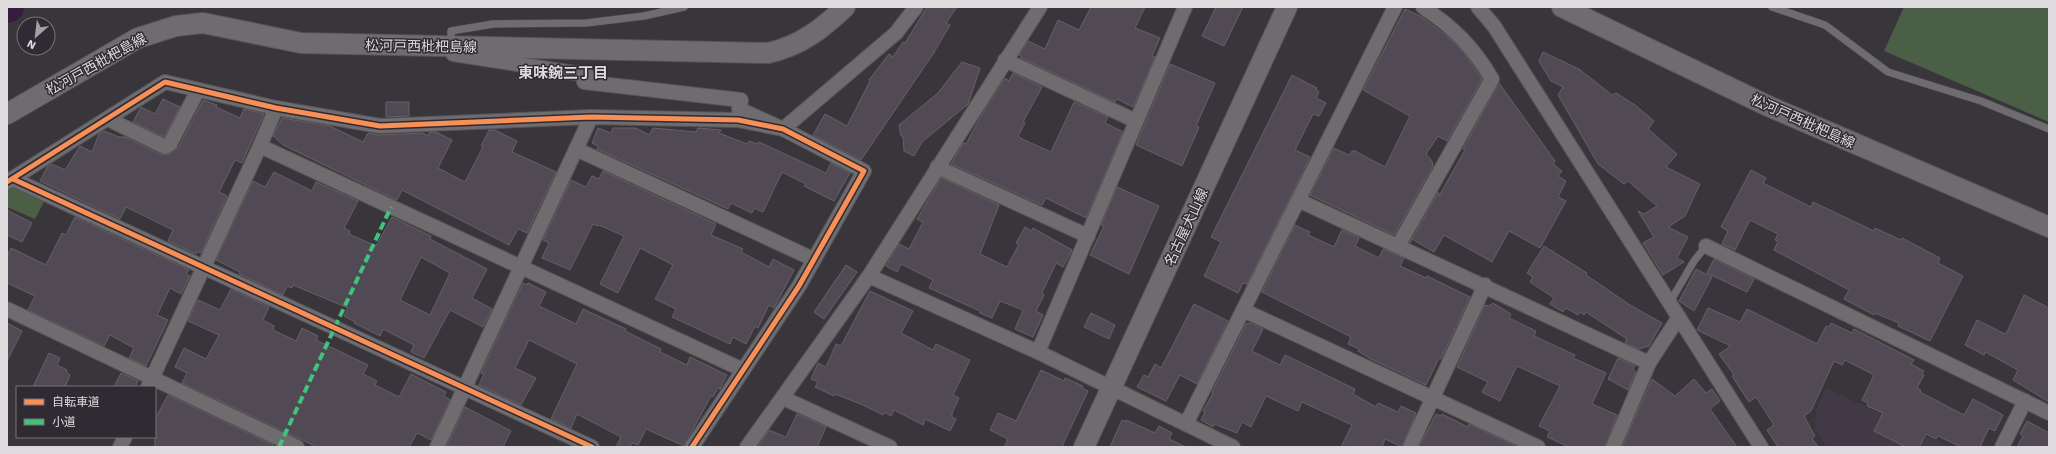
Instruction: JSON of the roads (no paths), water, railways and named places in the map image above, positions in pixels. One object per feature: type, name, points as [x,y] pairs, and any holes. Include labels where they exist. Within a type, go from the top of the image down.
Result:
[{"type":"main road","name":"松河戸西枇杷島線","points":[[7,114],[138,38],[176,26],[203,23],[301,43],[768,54],[787,49],[804,40],[824,27],[845,7]]},
{"type":"main road","name":"名古屋犬山線","points":[[1084,447],[1287,7]]},
{"type":"main road","name":"松河戸西枇杷島線","points":[[1562,7],[1768,106],[2049,227]]},
{"type":"street","points":[[783,129],[896,33],[916,7]]},
{"type":"street","points":[[747,447],[869,276],[1040,7]]},
{"type":"street","points":[[1038,352],[1185,7]]},
{"type":"street","points":[[1186,424],[1395,7]]},
{"type":"street","points":[[1398,246],[1492,79],[1478,56],[1461,36],[1423,7]]},
{"type":"street","points":[[1478,7],[1494,26],[1680,317],[1754,444]]},
{"type":"street","points":[[451,47],[451,53],[587,75],[584,82],[741,100],[739,109],[783,129],[864,171],[799,286],[692,447]]},
{"type":"street","points":[[1005,60],[1136,121]]},
{"type":"street","points":[[10,180],[165,82],[276,108],[380,126],[591,117],[738,120],[783,129]]},
{"type":"street","points":[[108,119],[165,146],[170,144],[198,90]]},
{"type":"street","points":[[150,382],[204,268],[276,108]]},
{"type":"street","points":[[438,447],[591,117]]},
{"type":"street","points":[[260,146],[743,370]]},
{"type":"street","points":[[576,149],[814,259]]},
{"type":"street","points":[[937,167],[1088,236]]},
{"type":"street","points":[[10,180],[466,387],[592,447]]},
{"type":"street","points":[[1298,200],[1485,285],[1649,363]]},
{"type":"street","points":[[1706,246],[2049,413]]},
{"type":"street","points":[[869,276],[1038,352],[1233,447]]},
{"type":"street","points":[[1410,447],[1485,285]]},
{"type":"street","points":[[7,309],[150,382],[297,447]]},
{"type":"street","points":[[1243,310],[1434,397],[1538,447]]},
{"type":"street","points":[[1613,447],[1649,363],[1680,317]]},
{"type":"street","points":[[783,398],[890,447]]},
{"type":"street","points":[[2002,447],[2025,402]]},
{"type":"street","points":[[120,447],[124,438]]},
{"type":"lane","points":[[451,47],[451,31],[494,24],[586,23],[644,16],[684,7]]},
{"type":"lane","points":[[1772,7],[1825,25],[1888,72],[1981,101],[2049,129]]},
{"type":"lane","points":[[1670,302],[1694,261],[1706,246]]},
{"type":"district","name":"東味鋺三丁目","points":[[563,73]]}]
